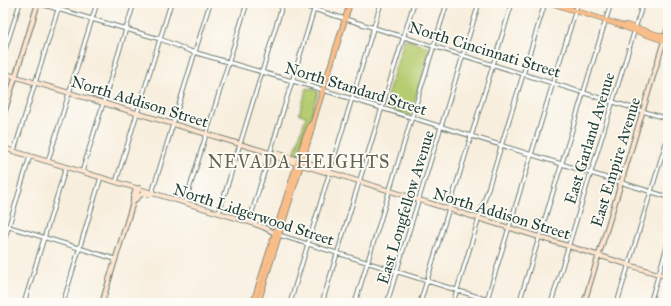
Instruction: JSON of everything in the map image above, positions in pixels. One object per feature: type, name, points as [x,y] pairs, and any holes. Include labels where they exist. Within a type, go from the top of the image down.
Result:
[{"type":"main road","points":[[258,303],[277,234],[311,132],[350,3]]},
{"type":"main road","points":[[551,3],[666,39]]},
{"type":"main road","points":[[253,303],[271,242],[277,234]]},
{"type":"main road","points":[[3,301],[9,303]]},
{"type":"street","points":[[3,56],[20,3]]},
{"type":"street","points":[[3,117],[38,3]]},
{"type":"street","name":"North Standard Street","points":[[38,3],[160,39],[195,52],[668,197]]},
{"type":"street","points":[[14,151],[60,3]]},
{"type":"street","points":[[48,161],[97,3]]},
{"type":"street","points":[[82,172],[134,3]]},
{"type":"street","points":[[116,182],[171,3]]},
{"type":"street","points":[[134,200],[142,194],[153,193],[210,3]]},
{"type":"street","points":[[185,203],[247,3]]},
{"type":"street","points":[[219,213],[283,3]]},
{"type":"street","name":"North Cincinnati Street","points":[[294,3],[668,118]]},
{"type":"street","points":[[249,222],[316,3]]},
{"type":"street","points":[[290,303],[381,3]]},
{"type":"street","points":[[322,303],[414,3]]},
{"type":"street","points":[[355,303],[447,3]]},
{"type":"street","name":"East Longfellow Avenue","points":[[388,303],[479,3]]},
{"type":"street","points":[[420,303],[512,3]]},
{"type":"street","points":[[453,303],[545,3]]},
{"type":"street","points":[[486,301],[578,3]]},
{"type":"street","points":[[519,303],[611,3]]},
{"type":"street","name":"East Garland Avenue","points":[[551,303],[643,3]]},
{"type":"street","name":"East Empire Avenue","points":[[584,303],[642,111],[666,39],[668,27]]},
{"type":"street","name":"North Addison Street","points":[[3,73],[239,144],[270,153],[276,153],[324,172],[330,172],[668,276]]},
{"type":"street","points":[[617,303],[668,136]]},
{"type":"street","name":"North Lidgerwood Street","points":[[3,148],[249,222],[277,234],[457,290],[486,301],[498,303]]},
{"type":"street","points":[[3,245],[30,156]]},
{"type":"street","points":[[24,303],[66,167]]},
{"type":"street","points":[[63,303],[102,177]]},
{"type":"street","points":[[102,303],[134,200],[132,198],[137,188]]},
{"type":"street","points":[[3,225],[115,259]]},
{"type":"street","points":[[650,303],[668,243]]},
{"type":"green space","points":[[406,39],[431,48],[410,116],[384,108],[404,40]]},
{"type":"green space","points":[[307,88],[317,91],[318,93],[298,155],[294,157],[279,151],[294,154],[306,116],[299,114]]},
{"type":"district","name":"NEVADA HEIGHTS","points":[[299,162]]}]
